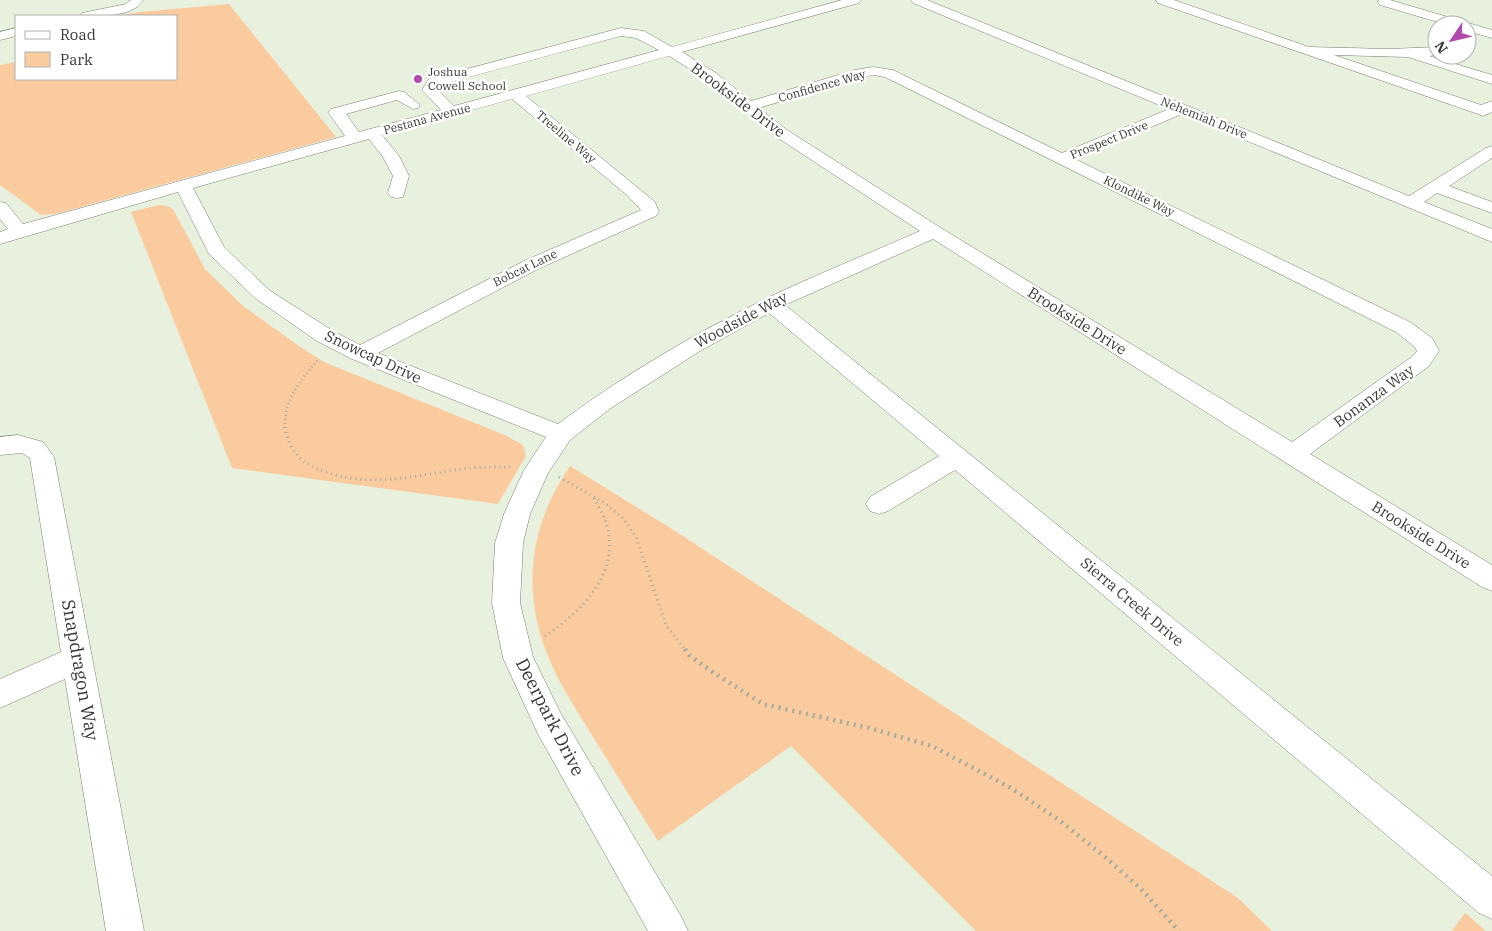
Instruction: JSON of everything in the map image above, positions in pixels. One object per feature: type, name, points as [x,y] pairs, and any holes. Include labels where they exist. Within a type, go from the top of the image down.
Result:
[{"type":"street","points":[[91,15],[130,7],[137,0]]},
{"type":"street","name":"Pestana Avenue","points":[[0,238],[19,231],[427,120],[855,0]]},
{"type":"street","name":"Nehemiah Drive","points":[[917,0],[1492,236]]},
{"type":"street","points":[[1162,0],[1483,110],[1489,100]]},
{"type":"street","points":[[1384,2],[1428,15]]},
{"type":"street","points":[[1477,30],[1492,34]]},
{"type":"street","points":[[0,36],[15,32]]},
{"type":"street","name":"Brookside Drive","points":[[435,97],[429,90],[430,86],[442,79],[621,32],[633,33],[648,39],[711,76],[781,134],[934,232],[1492,579]]},
{"type":"street","points":[[621,47],[648,39]]},
{"type":"street","points":[[1479,43],[1492,39]]},
{"type":"street","points":[[1308,51],[1427,52]]},
{"type":"street","points":[[1347,51],[1429,78]]},
{"type":"street","points":[[1409,53],[1492,80]]},
{"type":"street","name":"Confidence Way","points":[[747,107],[855,74],[873,71],[895,76],[923,90]]},
{"type":"street","name":"Klondike Way","points":[[923,90],[1355,303]]},
{"type":"street","points":[[435,97],[454,92]]},
{"type":"street","name":"Treeline Way","points":[[516,95],[618,179]]},
{"type":"street","points":[[435,97],[452,112]]},
{"type":"street","points":[[355,139],[346,123],[413,105],[427,120]]},
{"type":"street","name":"Prospect Drive","points":[[1063,158],[1182,110]]},
{"type":"street","points":[[373,134],[392,156],[401,176],[397,193]]},
{"type":"street","points":[[1411,202],[1492,151]]},
{"type":"street","name":"Bobcat Lane","points":[[360,354],[490,285],[557,252],[638,219],[650,212],[649,206],[618,179]]},
{"type":"street","name":"Snowcap Drive","points":[[183,186],[216,250],[242,277],[262,294],[325,336],[360,354],[561,434]]},
{"type":"street","points":[[1436,187],[1492,208]]},
{"type":"street","points":[[0,207],[19,231]]},
{"type":"street","name":"Woodside Way","points":[[561,434],[603,402],[692,346],[771,304],[934,232]]},
{"type":"street","name":"Bonanza Way","points":[[1293,454],[1421,361],[1428,351],[1424,343],[1403,327],[1355,303]]},
{"type":"street","name":"Sierra Creek Drive","points":[[771,304],[1492,900]]},
{"type":"street","name":"Deerpark Drive","points":[[561,434],[537,470],[517,514],[510,544],[506,603],[518,658],[549,724],[669,931]]},
{"type":"street","name":"Snapdragon Way","points":[[0,446],[12,443],[25,444],[37,449],[42,457],[125,931]]},
{"type":"street","points":[[879,504],[957,457]]},
{"type":"street","points":[[0,694],[78,659]]},
{"type":"path","points":[[319,359],[297,384],[287,403],[284,418],[290,448],[298,458],[311,467],[339,478],[374,482],[498,466],[537,470],[565,480],[624,518],[636,537],[666,625],[689,654],[714,674],[763,704],[869,728],[932,746],[1011,788],[1059,820],[1105,857],[1140,888],[1180,931]]},
{"type":"path","points":[[545,636],[574,616],[601,582],[608,564],[610,548],[607,522],[592,496]]},
{"type":"green space","points":[[229,4],[336,137],[55,214],[41,215],[0,185],[0,65],[15,62],[15,80],[178,80],[178,15],[122,15]]},
{"type":"green space","points":[[159,205],[173,209],[205,269],[243,306],[299,346],[324,362],[507,436],[523,445],[526,456],[498,504],[232,468],[131,212]]},
{"type":"green space","points":[[570,466],[672,529],[1238,898],[1272,931],[976,931],[791,746],[658,841],[559,680],[543,643],[537,619],[533,596],[535,551],[547,507],[557,486]]},
{"type":"green space","points":[[1465,913],[1486,931],[1452,931]]},
{"type":"place","name":"Joshua Cowell School","points":[[418,79]]}]
